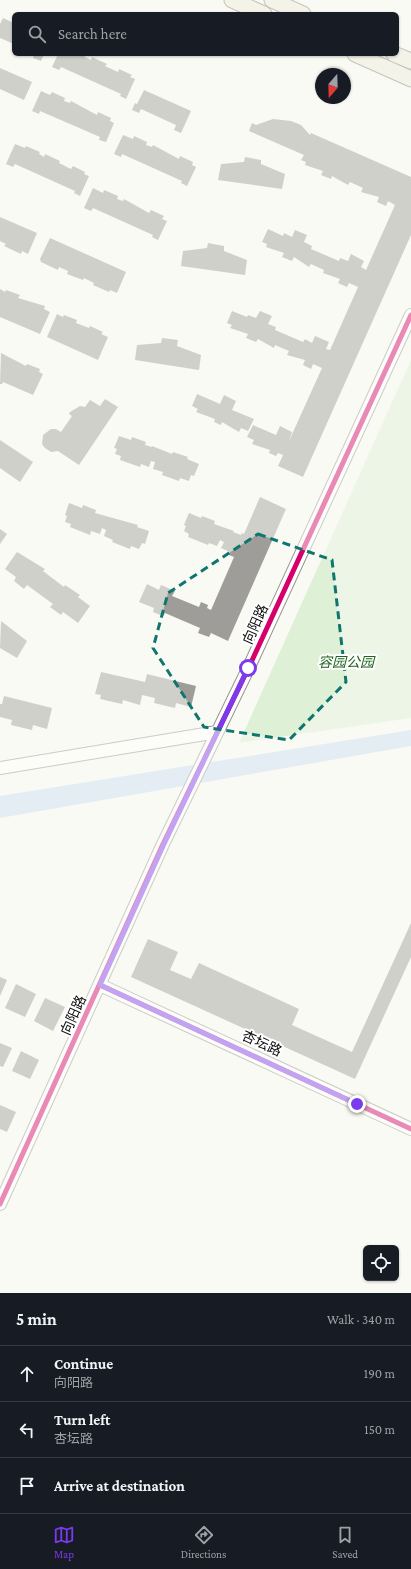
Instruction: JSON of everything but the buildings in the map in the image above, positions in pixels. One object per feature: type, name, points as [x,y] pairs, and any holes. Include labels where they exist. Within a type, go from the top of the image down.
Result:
[{"type":"main road","points":[[232,0],[259,12]]},
{"type":"main road","points":[[272,0],[299,12]]},
{"type":"main road","points":[[359,56],[411,79]]},
{"type":"main road","points":[[398,56],[411,62]]},
{"type":"street","name":"向阳路","points":[[0,1204],[411,315]]},
{"type":"street","points":[[0,768],[217,732]]},
{"type":"street","name":"杏坛路","points":[[100,985],[411,1129]]},
{"type":"highlighted area","points":[[258,534],[332,560],[346,682],[289,740],[204,727],[153,648],[168,593]]},
{"type":"green space","name":"容园公园","points":[[411,360],[411,718],[239,743]]},
{"type":"water","points":[[411,730],[411,746],[0,818],[0,796]]},
{"type":"cycle path","points":[[0,1204],[163,844],[249,667],[411,315]]},
{"type":"cycle path","points":[[100,985],[411,1129]]},
{"type":"route","points":[[248,668],[164,844],[100,985],[357,1104]]}]
